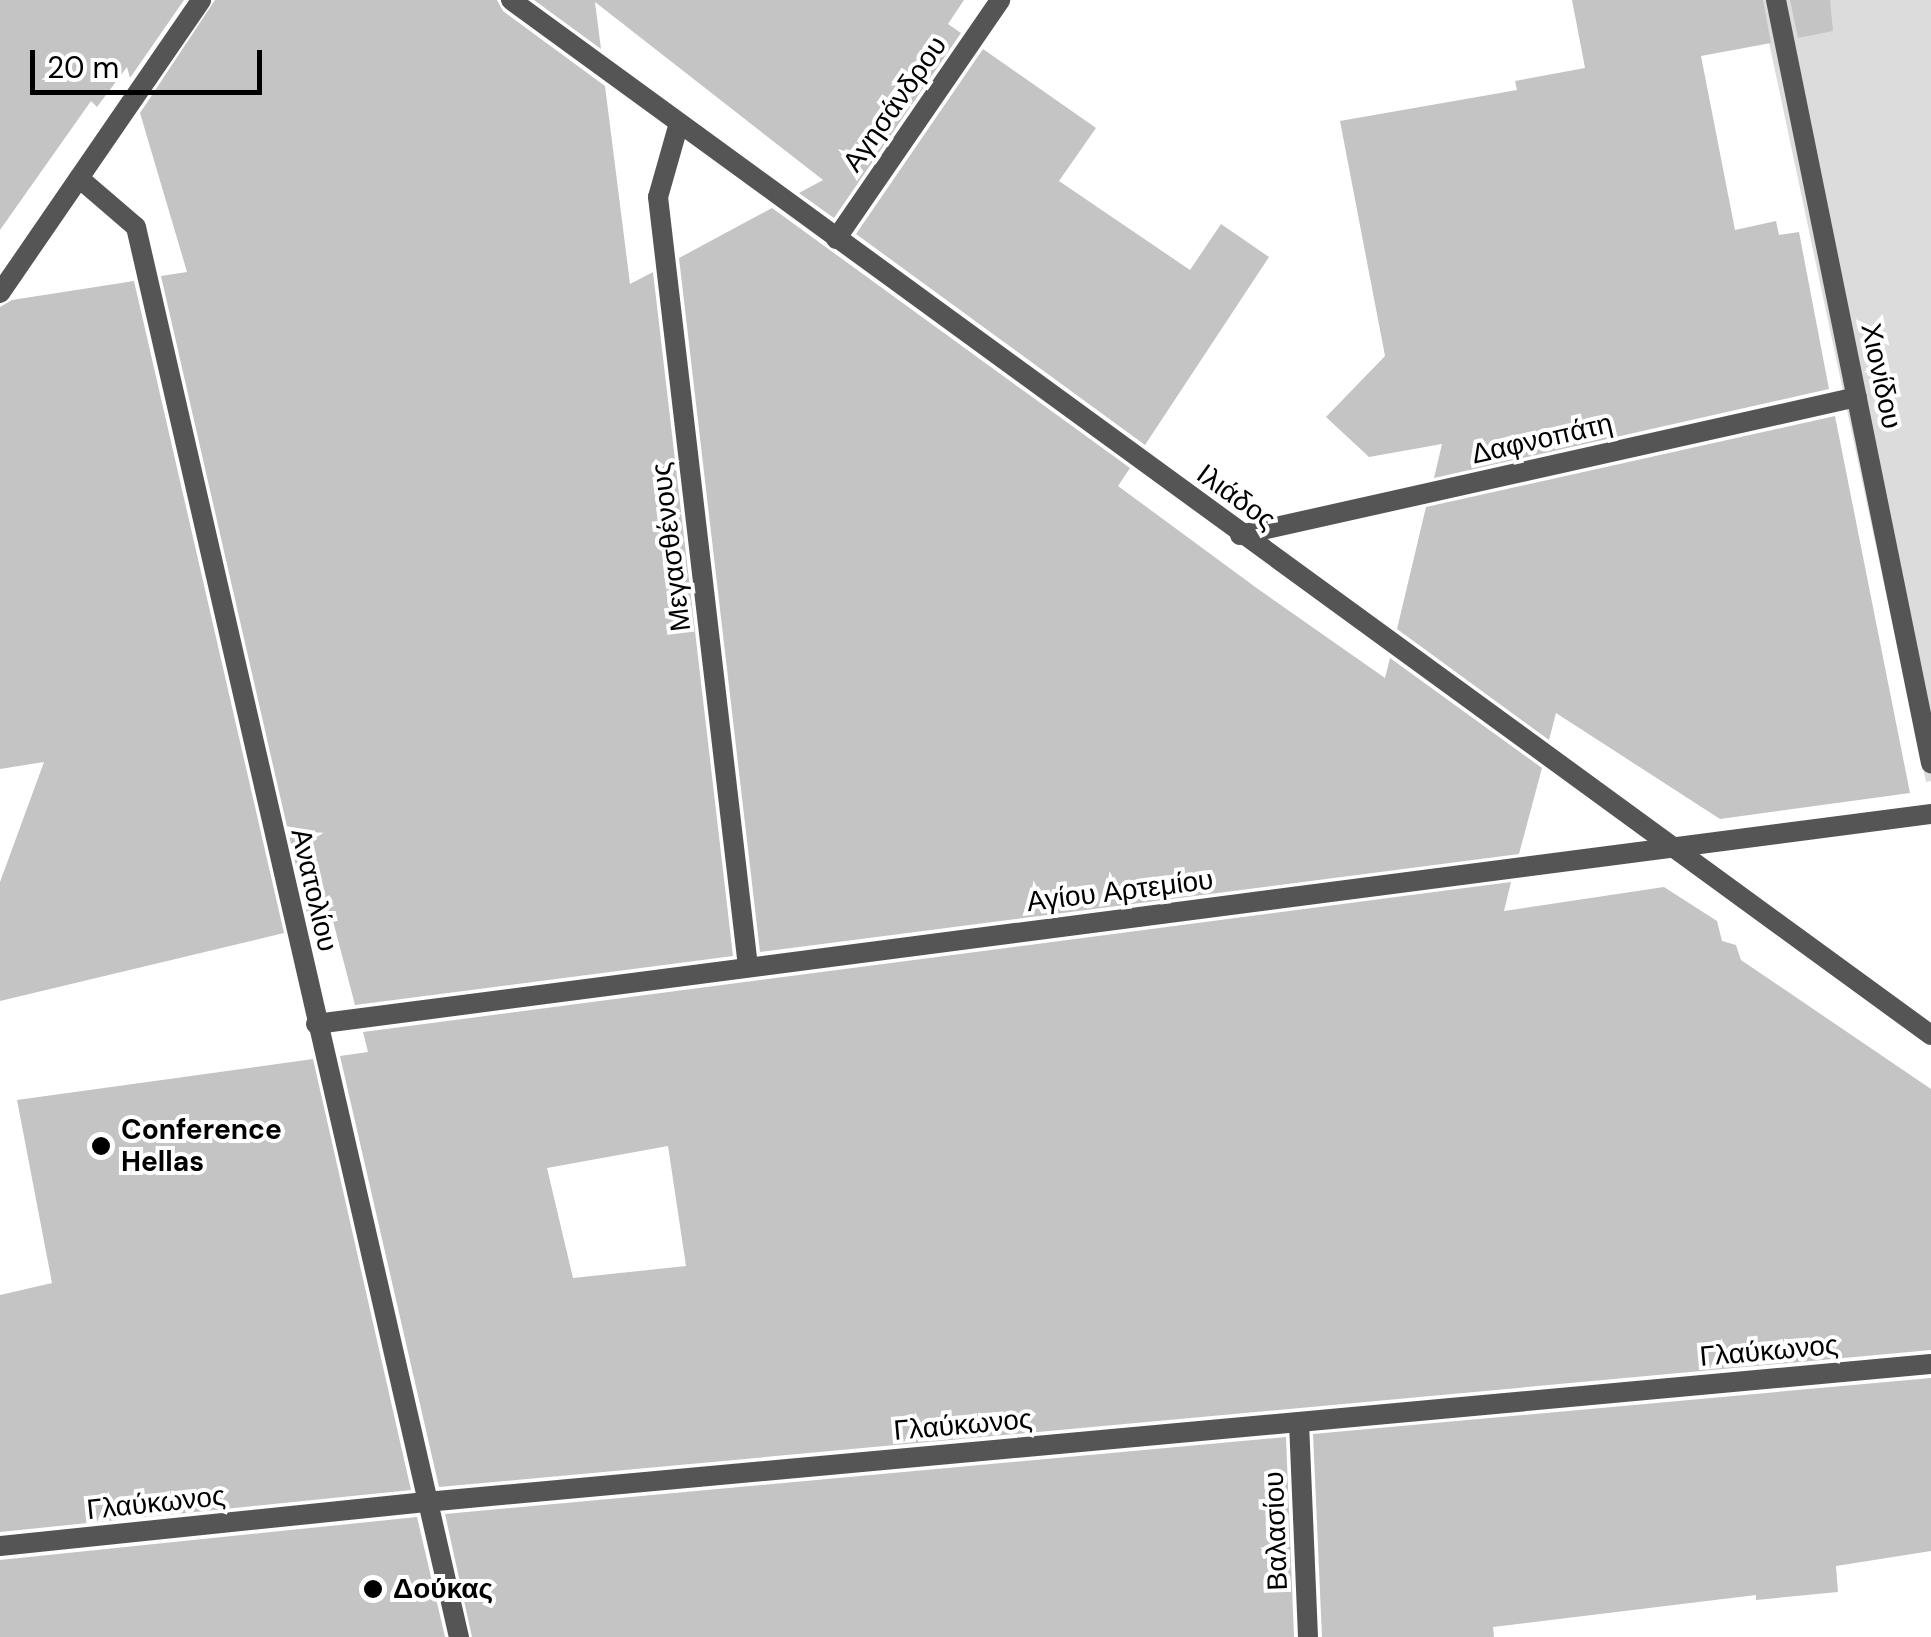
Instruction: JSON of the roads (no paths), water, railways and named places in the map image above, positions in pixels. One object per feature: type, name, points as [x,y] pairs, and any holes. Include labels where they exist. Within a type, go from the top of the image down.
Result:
[{"type":"street","points":[[0,292],[202,0]]},
{"type":"street","name":"Ιλιάδος","points":[[511,0],[1931,1035]]},
{"type":"street","name":"Αγησάνδρου","points":[[836,239],[1000,0]]},
{"type":"street","name":"Χιονίδου","points":[[1776,0],[1931,763]]},
{"type":"street","name":"Μεγασθένους","points":[[679,123],[658,197],[748,968]]},
{"type":"street","name":"Ανατολίου","points":[[79,178],[136,228],[459,1637]]},
{"type":"street","name":"Δαφνοπάτη","points":[[1240,535],[1857,397]]},
{"type":"street","name":"Αγίου Αρτεμίου","points":[[316,1024],[1931,814]]},
{"type":"street","name":"Γλαύκωνος","points":[[0,1546],[426,1502],[1931,1364]]},
{"type":"street","name":"Βαλασίου","points":[[1299,1422],[1308,1637]]},
{"type":"place","name":"Conference Hellas","points":[[101,1146]]},
{"type":"place","name":"Δούκας","points":[[373,1589]]}]
